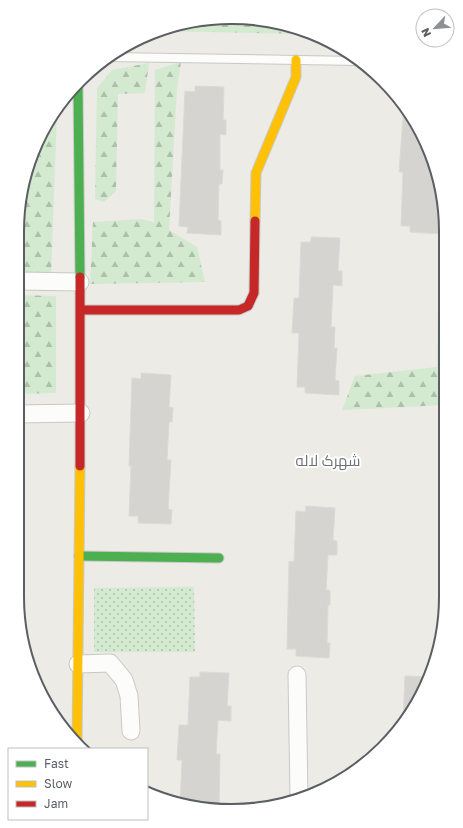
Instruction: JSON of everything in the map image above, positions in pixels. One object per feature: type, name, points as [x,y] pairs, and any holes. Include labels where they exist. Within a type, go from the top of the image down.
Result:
[{"type":"street","points":[[81,310],[239,310],[248,306],[254,293],[256,173],[296,76],[296,60]]},
{"type":"street","points":[[77,735],[81,413],[78,92]]},
{"type":"street","points":[[24,281],[80,282]]},
{"type":"street","points":[[24,414],[81,413]]},
{"type":"street","points":[[79,556],[220,558]]},
{"type":"street","points":[[78,664],[110,663],[124,680],[129,696],[131,731]]},
{"type":"street","points":[[297,675],[299,793]]},
{"type":"lane","points":[[119,57],[350,61]]},
{"type":"green space","points":[[218,24],[245,24],[272,28],[294,34],[177,31]]},
{"type":"green space","points":[[181,62],[177,88],[169,230],[197,247],[205,282],[90,284],[93,222],[141,219],[154,222],[155,70]]},
{"type":"green space","points":[[149,63],[145,93],[118,94],[116,191],[104,202],[95,199],[97,88],[112,70]]},
{"type":"green space","points":[[57,120],[51,277],[24,278],[24,218],[28,191],[35,165],[45,140]]},
{"type":"green space","points":[[439,251],[439,405],[342,410],[355,376],[437,367]]},
{"type":"green space","points":[[24,295],[56,296],[56,393],[24,394]]},
{"type":"green space","points":[[194,587],[195,652],[94,652],[94,588]]},
{"type":"building","points":[[195,86],[224,87],[223,120],[226,120],[226,135],[220,134],[220,170],[223,170],[222,184],[219,184],[218,220],[221,221],[221,235],[187,233],[188,227],[179,226],[185,91],[195,92]]},
{"type":"building","points":[[403,115],[418,140],[432,178],[439,218],[439,234],[410,232],[410,226],[401,226],[403,172],[399,172]]},
{"type":"building","points":[[311,237],[340,238],[338,271],[342,271],[342,286],[333,285],[331,327],[335,327],[334,348],[337,348],[335,380],[339,381],[339,395],[305,393],[305,387],[297,387],[299,333],[292,333],[294,298],[299,298],[301,242],[311,242]]},
{"type":"building","points":[[141,373],[171,375],[169,407],[173,408],[172,422],[169,422],[167,460],[171,460],[168,509],[172,510],[171,524],[138,523],[138,516],[129,516],[132,378],[141,379]]},
{"type":"building","points":[[306,506],[335,508],[333,540],[337,541],[337,555],[328,555],[326,590],[330,590],[327,643],[330,643],[329,658],[296,656],[296,649],[287,649],[289,561],[294,562],[296,511],[305,512]]},
{"type":"building","points":[[200,672],[229,673],[227,706],[231,706],[231,721],[218,720],[216,754],[220,754],[219,804],[180,798],[182,760],[177,760],[179,725],[188,725],[190,677],[200,677]]},
{"type":"building","points":[[405,676],[423,677],[418,688],[403,713]]},
{"type":"traffic: fast","points":[[78,92],[80,277]]},
{"type":"traffic: fast","points":[[79,556],[219,558]]},
{"type":"traffic: slow","points":[[255,221],[256,173],[296,77],[296,60]]},
{"type":"traffic: slow","points":[[77,735],[80,466]]},
{"type":"traffic: jam","points":[[81,310],[239,310],[248,306],[254,293],[255,221]]},
{"type":"traffic: jam","points":[[80,277],[80,466]]},
{"type":"district","name":"شهرک لاله","points":[[328,461]]}]
